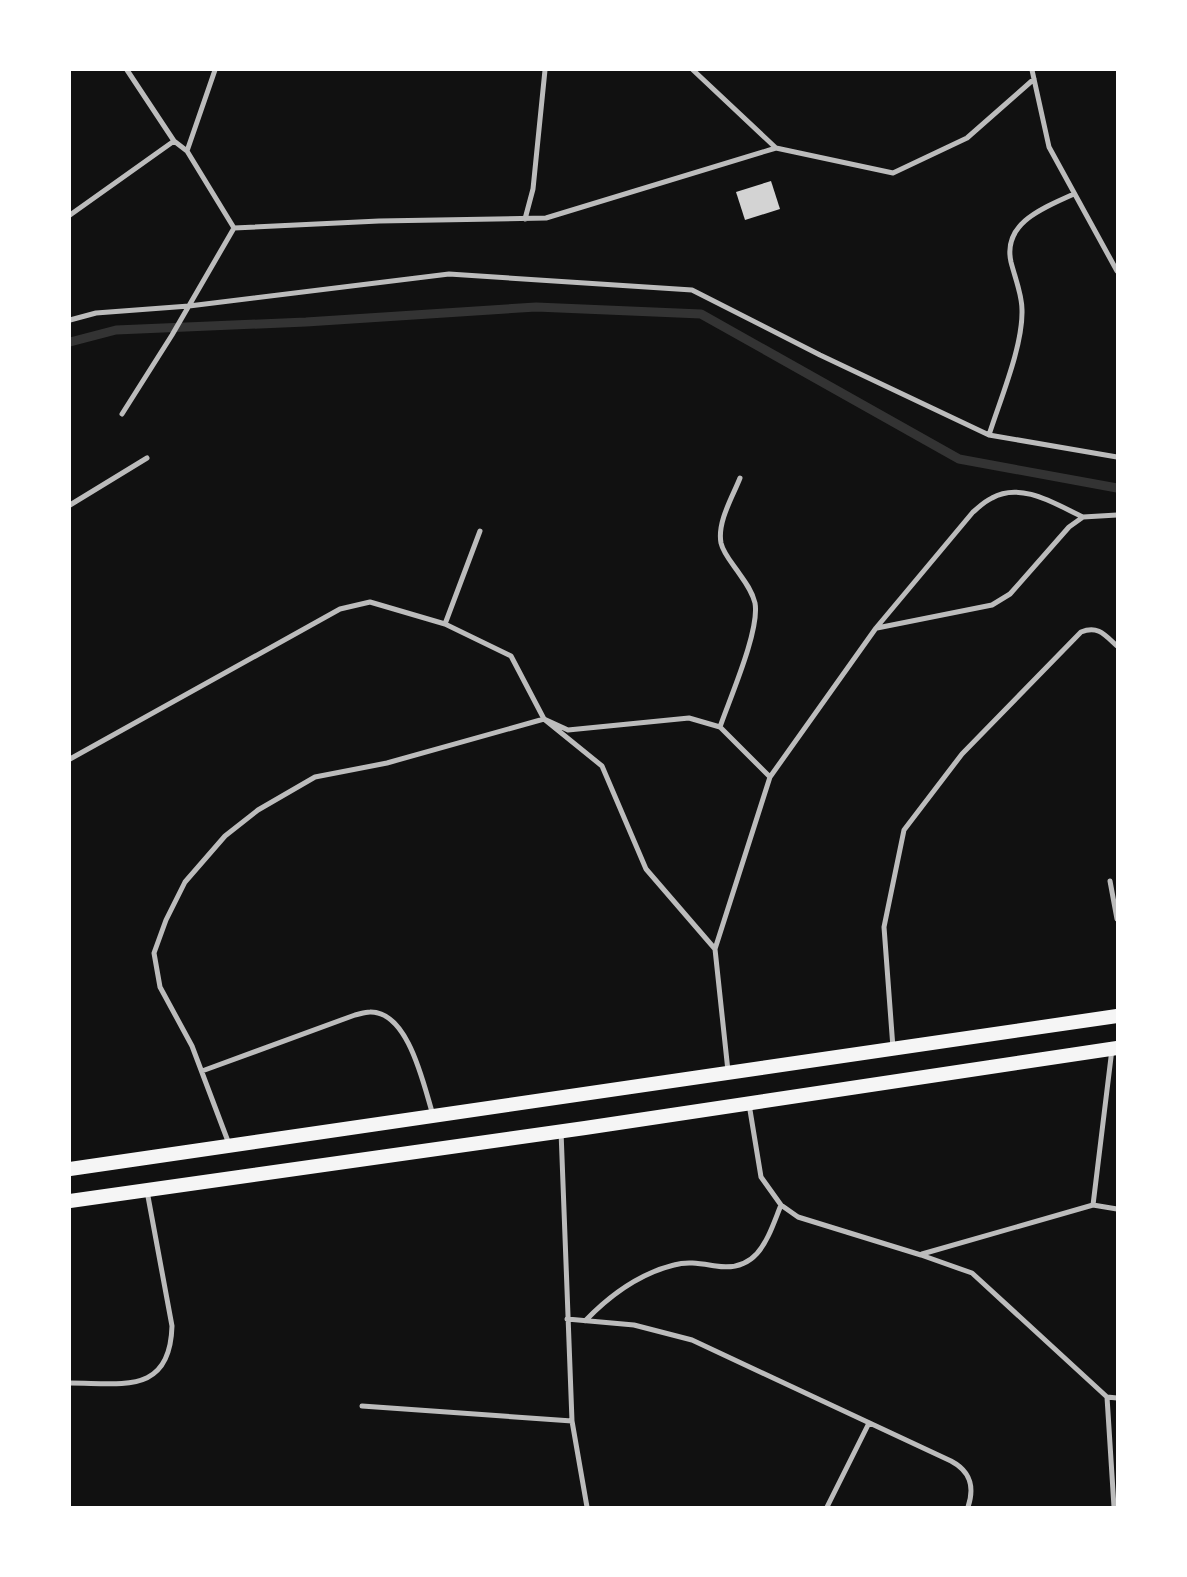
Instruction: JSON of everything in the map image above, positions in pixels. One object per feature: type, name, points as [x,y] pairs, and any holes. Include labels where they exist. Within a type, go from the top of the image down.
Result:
[{"type":"highway","points":[[70,1169],[1117,1016]]},
{"type":"highway","points":[[70,1201],[561,1131],[1114,1048]]},
{"type":"street","points":[[127,70],[174,141],[187,151],[234,228]]},
{"type":"street","points":[[187,151],[215,70]]},
{"type":"street","points":[[525,219],[533,190],[546,70]]},
{"type":"street","points":[[693,70],[776,148]]},
{"type":"street","points":[[1032,70],[1049,147],[1117,271]]},
{"type":"street","points":[[234,228],[379,221],[546,218],[776,148],[893,173],[967,138],[1034,79]]},
{"type":"street","points":[[70,215],[174,141]]},
{"type":"street","points":[[989,435],[1017,344],[1022,311],[1019,287],[1010,260],[1011,243],[1021,223],[1033,212],[1074,194]]},
{"type":"street","points":[[122,414],[180,322],[234,228]]},
{"type":"street","points":[[70,320],[96,313],[189,306],[449,274],[692,290],[820,355],[989,435],[1117,457]]},
{"type":"street","points":[[70,505],[147,458]]},
{"type":"street","points":[[720,727],[752,632],[755,616],[755,602],[748,587],[721,545],[720,534],[740,478]]},
{"type":"street","points":[[728,1074],[715,950],[770,777],[876,628],[973,512],[993,497],[1011,493],[1030,493],[1084,517],[1117,515]]},
{"type":"street","points":[[876,628],[992,604],[1010,594],[1069,527],[1084,517]]},
{"type":"street","points":[[445,624],[480,532]]},
{"type":"street","points":[[70,759],[340,608],[370,602],[445,624],[511,656],[544,720],[602,766],[646,869],[715,950]]},
{"type":"street","points":[[893,1050],[884,927],[904,830],[962,754],[1081,632],[1090,628],[1098,629],[1117,646]]},
{"type":"street","points":[[230,1146],[192,1046],[160,987],[154,953],[166,920],[185,882],[225,836],[258,810],[315,777],[387,763],[544,720],[568,730],[689,718],[720,727],[770,777]]},
{"type":"street","points":[[1110,881],[1117,919]]},
{"type":"street","points":[[202,1070],[355,1015],[372,1012],[386,1017],[397,1025],[407,1038],[434,1117]]},
{"type":"street","points":[[1093,1205],[1114,1048]]},
{"type":"street","points":[[749,1103],[761,1177],[781,1205],[798,1217],[921,1255],[972,1274],[1107,1397],[1117,1398]]},
{"type":"street","points":[[561,1131],[572,1421],[587,1507]]},
{"type":"street","points":[[70,1383],[127,1383],[150,1377],[164,1364],[171,1344],[172,1326],[147,1190]]},
{"type":"street","points":[[584,1321],[606,1299],[638,1278],[675,1264],[696,1263],[719,1267],[740,1266],[752,1259],[766,1242],[781,1205]]},
{"type":"street","points":[[921,1255],[1093,1205],[1117,1209]]},
{"type":"street","points":[[567,1319],[634,1325],[692,1340],[963,1468],[969,1477],[972,1488],[968,1507]]},
{"type":"street","points":[[1107,1397],[1114,1507]]},
{"type":"street","points":[[362,1406],[572,1421]]},
{"type":"street","points":[[827,1507],[869,1423]]},
{"type":"building","points":[[771,181],[780,209],[745,220],[736,192]]},
{"type":"waterway","points":[[70,342],[116,330],[306,322],[536,307],[701,314],[959,459],[1117,488]]}]
